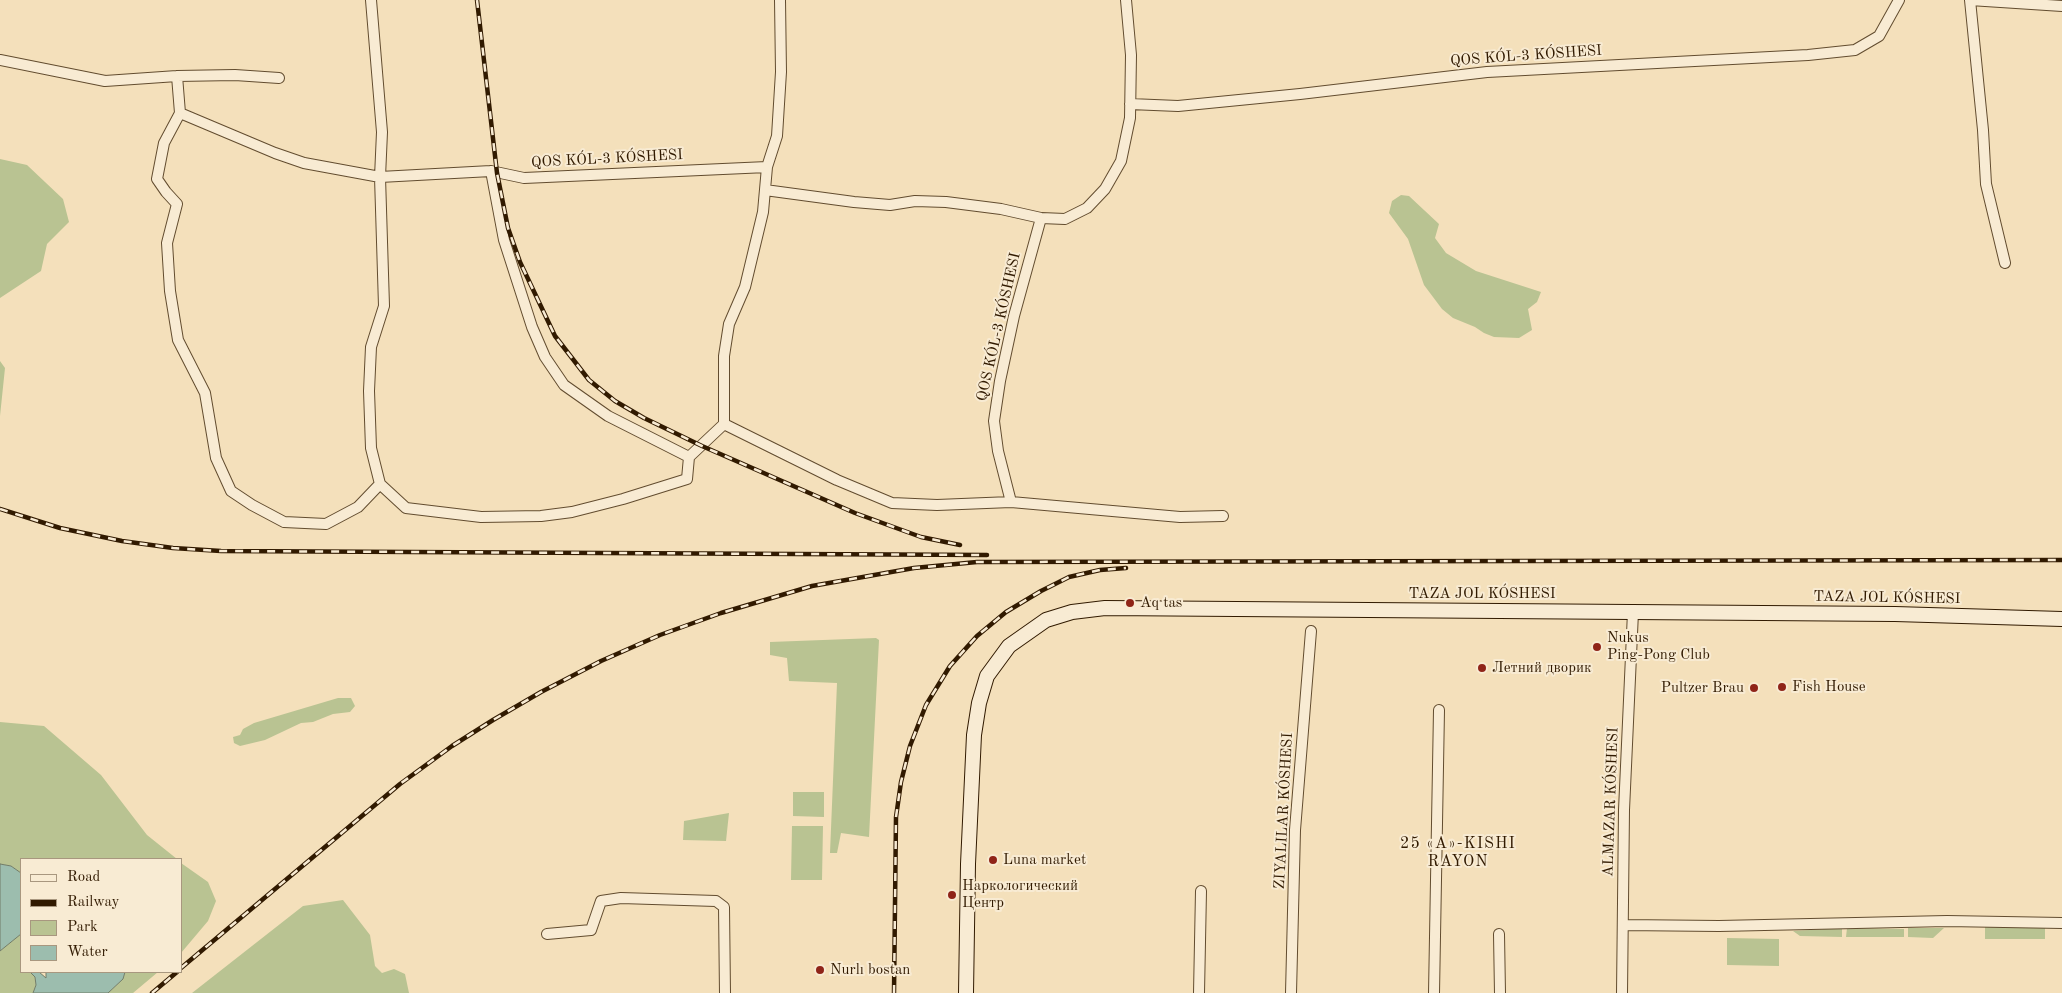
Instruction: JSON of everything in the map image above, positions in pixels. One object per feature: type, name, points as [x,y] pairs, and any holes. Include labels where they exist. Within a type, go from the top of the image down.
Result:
[{"type":"main road","name":"TAZA JOL KÓSHESI","points":[[966,993],[968,864],[974,734],[980,703],[987,676],[1009,646],[1046,620],[1072,612],[1105,608],[1896,614],[2062,619]]},
{"type":"street","points":[[371,0],[382,132],[380,177],[384,306],[371,347],[369,391],[370,448],[380,484],[406,508],[481,517],[541,516],[572,512],[623,499],[687,479],[689,457],[724,424],[725,348],[730,324],[745,287],[763,212],[767,167],[777,136],[781,72],[780,0]]},
{"type":"street","points":[[765,190],[881,205],[915,201],[946,202],[1041,218],[1065,219],[1087,208],[1105,189],[1121,161],[1130,118],[1131,55],[1126,0]]},
{"type":"street","name":"QOS KÓL-3 KÓSHESI","points":[[1130,104],[1178,106],[1487,72],[1855,50],[1879,36],[1899,0]]},
{"type":"street","points":[[2005,263],[1986,184],[1983,130],[1970,0],[2062,6]]},
{"type":"street","points":[[0,60],[104,81],[235,74],[279,78]]},
{"type":"street","points":[[177,76],[180,113],[164,143],[158,178],[166,192],[177,204],[167,243],[170,291],[178,340],[204,393],[216,458],[231,491],[284,522],[326,524],[358,507],[380,484]]},
{"type":"street","points":[[180,113],[304,162],[380,177]]},
{"type":"street","name":"QOS KÓL-3 KÓSHESI","points":[[380,177],[491,172],[524,178],[767,167]]},
{"type":"street","points":[[491,172],[504,240],[532,327],[545,357],[564,385],[608,416],[689,457]]},
{"type":"street","name":"QOS KÓL-3 KÓSHESI","points":[[1011,502],[998,451],[994,421],[1000,381],[1014,316],[1041,218]]},
{"type":"street","points":[[724,424],[837,480],[892,503],[1011,502],[1180,517],[1223,516]]},
{"type":"street","name":"ALMAZAR KÓSHESI","points":[[1622,993],[1624,810],[1632,612]]},
{"type":"street","points":[[1291,993],[1295,830],[1311,631]]},
{"type":"street","points":[[1434,993],[1439,710]]},
{"type":"street","points":[[1199,993],[1201,891]]},
{"type":"street","points":[[547,934],[591,930],[601,902],[621,898],[716,901],[724,906],[725,993]]},
{"type":"street","points":[[1623,925],[1719,926],[1947,921],[2062,923]]},
{"type":"street","points":[[1499,934],[1500,993]]},
{"type":"green space","points":[[0,159],[27,165],[63,199],[69,222],[47,244],[41,271],[0,298]]},
{"type":"green space","points":[[1401,195],[1409,196],[1439,224],[1435,238],[1446,253],[1476,271],[1541,292],[1537,302],[1528,309],[1532,330],[1519,338],[1494,337],[1453,318],[1442,309],[1424,285],[1408,239],[1389,213],[1392,201]]},
{"type":"green space","points":[[0,361],[5,368],[0,416]]},
{"type":"green space","points":[[876,638],[879,640],[869,837],[841,833],[837,853],[830,853],[837,683],[789,681],[787,658],[770,655],[770,642]]},
{"type":"green space","points":[[338,698],[351,698],[355,706],[350,712],[333,714],[313,722],[301,723],[265,740],[240,746],[234,743],[233,737],[240,735],[243,729],[254,723]]},
{"type":"green space","points":[[0,722],[44,726],[101,775],[147,835],[176,858],[20,858],[20,872],[11,866],[0,864]]},
{"type":"green space","points":[[793,792],[824,792],[824,817],[793,816]]},
{"type":"green space","points":[[729,813],[726,841],[683,840],[684,821]]},
{"type":"green space","points":[[792,826],[823,826],[822,880],[791,880]]},
{"type":"green space","points":[[182,864],[208,882],[216,901],[208,921],[182,952]]},
{"type":"green space","points":[[343,900],[370,935],[375,966],[382,973],[394,969],[405,974],[409,993],[192,993],[303,906]]},
{"type":"green space","points":[[1985,927],[2045,927],[2045,939],[1985,939]]},
{"type":"green space","points":[[1842,928],[1842,937],[1800,936],[1793,931]]},
{"type":"green space","points":[[1847,928],[1904,929],[1904,937],[1846,937]]},
{"type":"green space","points":[[1908,928],[1944,928],[1933,938],[1908,937]]},
{"type":"green space","points":[[20,935],[20,973],[31,973],[35,976],[36,985],[33,993],[0,993],[0,951]]},
{"type":"green space","points":[[1727,938],[1779,939],[1779,966],[1727,965]]},
{"type":"green space","points":[[125,973],[157,973],[133,993],[108,993],[123,979]]},
{"type":"water","points":[[0,864],[11,866],[20,872],[20,935],[0,951]]},
{"type":"water","points":[[31,973],[40,973],[46,978],[46,973],[125,973],[123,979],[108,993],[33,993],[36,985],[35,977]]},
{"type":"railway","points":[[477,0],[497,173],[508,228],[520,262],[555,336],[589,380],[615,401],[644,418],[702,446],[855,513],[921,537],[960,545]]},
{"type":"railway","points":[[0,509],[60,528],[122,541],[173,548],[221,551],[987,555]]},
{"type":"railway","points":[[182,967],[400,784],[452,746],[493,720],[541,692],[601,661],[660,635],[721,613],[812,586],[914,568],[977,562],[2062,560]]},
{"type":"railway","points":[[894,993],[896,817],[901,782],[910,746],[926,705],[950,666],[977,636],[1006,612],[1069,577],[1100,570],[1126,568]]},
{"type":"railway","points":[[152,993],[176,973]]},
{"type":"place","name":"Aq tas","points":[[1130,603]]},
{"type":"place","name":"Nukus Ping-Pong Club","points":[[1597,647]]},
{"type":"place","name":"Летний дворик","points":[[1482,668]]},
{"type":"place","name":"Fish House","points":[[1782,687]]},
{"type":"place","name":"Pultzer Brau","points":[[1754,688]]},
{"type":"place","name":"Luna market","points":[[993,860]]},
{"type":"place","name":"Наркологический Центр","points":[[952,895]]},
{"type":"place","name":"Nurlı bostan","points":[[820,970]]},
{"type":"district","name":"25 «A»-KISHI RAYON","points":[[1458,853]]}]
